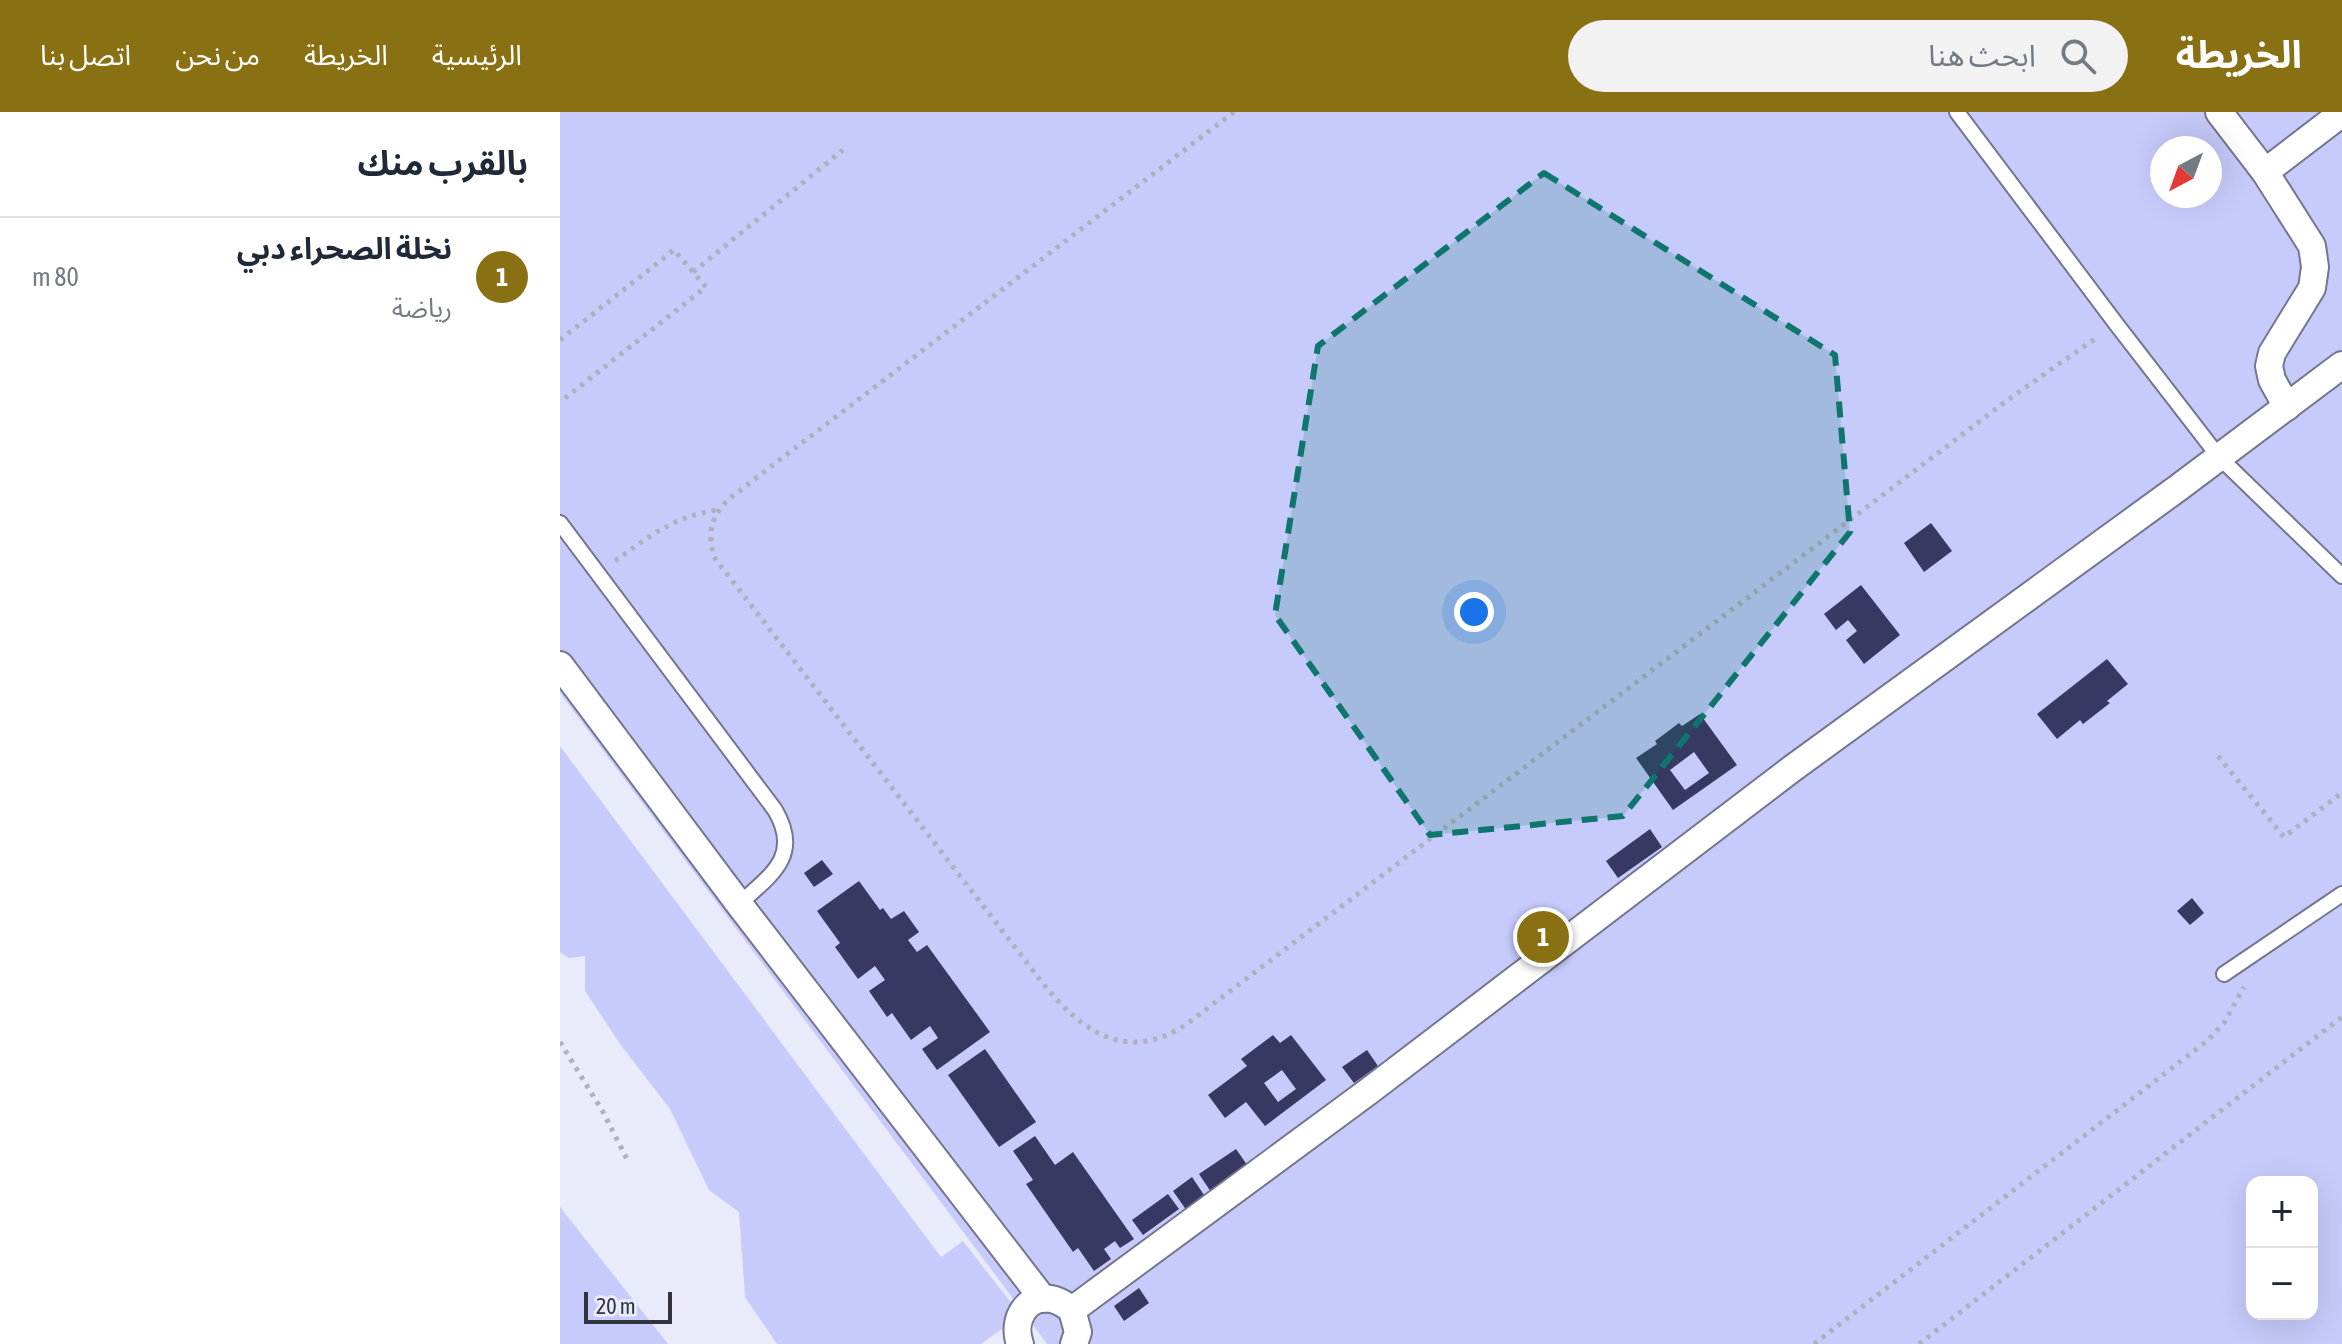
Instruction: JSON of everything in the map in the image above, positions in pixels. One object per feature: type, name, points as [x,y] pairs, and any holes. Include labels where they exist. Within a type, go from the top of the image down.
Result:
[{"type":"street","points":[[2219,112],[2265,172],[2312,246],[2315,267],[2312,288],[2272,353],[2269,366],[2272,380],[2287,407]]},
{"type":"street","points":[[2265,172],[2342,113]]},
{"type":"street","points":[[1072,1310],[1382,1082],[1793,768],[2342,365]]},
{"type":"street","points":[[560,665],[739,904],[1043,1299]]},
{"type":"street","points":[[997,1344],[1007,1336],[1019,1333],[1022,1310],[1032,1302],[1043,1299],[1058,1300],[1072,1310],[1078,1332],[1074,1344]]},
{"type":"lane","points":[[1957,112],[2219,457],[2342,576]]},
{"type":"lane","points":[[560,523],[784,825],[787,841],[783,858],[773,873],[739,904]]},
{"type":"lane","points":[[2224,974],[2342,894]]},
{"type":"path","points":[[1234,112],[730,498],[718,510],[711,524],[710,541],[714,557],[1055,999],[1092,1029],[1133,1044],[1153,1042],[1172,1035],[2009,399],[2117,325]]},
{"type":"path","points":[[693,272],[843,150]]},
{"type":"path","points":[[560,340],[674,250],[706,287],[560,402]]},
{"type":"path","points":[[598,573],[669,524],[697,513],[718,510]]},
{"type":"path","points":[[2218,756],[2284,837],[2342,793]]},
{"type":"path","points":[[1814,1344],[2207,1041],[2224,1023],[2238,1001],[2254,954]]},
{"type":"path","points":[[1919,1344],[2342,1017]]},
{"type":"path","points":[[560,1042],[603,1112],[629,1163]]},
{"type":"highlighted area","points":[[1544,173],[1835,355],[1850,532],[1623,816],[1430,835],[1275,615],[1318,346]]},
{"type":"shaded area","points":[[560,112],[2342,112],[2342,1344],[1047,1344],[560,693]]},
{"type":"shaded area","points":[[560,746],[941,1257],[963,1241],[1012,1304],[1012,1322],[981,1344],[777,1344],[745,1297],[739,1212],[709,1190],[670,1109],[620,1044],[585,991],[585,956],[569,958],[560,952]]},
{"type":"shaded area","points":[[560,1207],[668,1344],[560,1344]]},
{"type":"building","points":[[1931,523],[1952,551],[1924,572],[1904,543]]},
{"type":"building","points":[[1861,585],[1900,635],[1864,664],[1846,640],[1857,631],[1848,620],[1836,630],[1824,614]]},
{"type":"building","points":[[2107,659],[2128,684],[2083,724],[2080,720],[2057,739],[2037,714]]},
{"type":"building","points":[[1700,714],[1737,765],[1673,810],[1636,758],[1679,723],[1682,726]],"holes":[[[1694,752],[1709,773],[1685,790],[1670,770]]]},
{"type":"building","points":[[1650,829],[1662,847],[1618,878],[1606,861]]},
{"type":"building","points":[[822,860],[833,874],[814,887],[804,873]]},
{"type":"building","points":[[859,881],[880,910],[883,908],[891,919],[904,911],[919,932],[908,940],[917,952],[927,945],[990,1032],[937,1070],[922,1049],[938,1038],[930,1026],[911,1040],[892,1013],[887,1017],[869,991],[885,980],[875,966],[858,979],[835,947],[840,943],[817,911]]},
{"type":"building","points":[[2192,898],[2204,913],[2190,925],[2177,911]]},
{"type":"building","points":[[1273,1035],[1280,1043],[1291,1035],[1326,1080],[1265,1126],[1246,1102],[1225,1118],[1208,1095],[1247,1066],[1241,1059]],"holes":[[[1282,1070],[1296,1089],[1278,1102],[1264,1083]]]},
{"type":"building","points":[[985,1049],[1036,1122],[999,1147],[948,1075]]},
{"type":"building","points":[[1367,1050],[1378,1066],[1354,1083],[1342,1067]]},
{"type":"building","points":[[1035,1136],[1055,1165],[1073,1152],[1134,1239],[1120,1248],[1115,1241],[1104,1249],[1111,1259],[1094,1271],[1078,1248],[1073,1252],[1026,1184],[1033,1180],[1013,1151]]},
{"type":"building","points":[[1236,1149],[1250,1169],[1213,1195],[1199,1174]]},
{"type":"building","points":[[1192,1177],[1208,1201],[1189,1214],[1173,1191]]},
{"type":"building","points":[[1168,1194],[1179,1209],[1143,1235],[1132,1220]]},
{"type":"building","points":[[1139,1288],[1149,1303],[1124,1321],[1114,1306]]},
{"type":"place","name":"نخلة الصحراء دبي","points":[[1543,937]]}]
